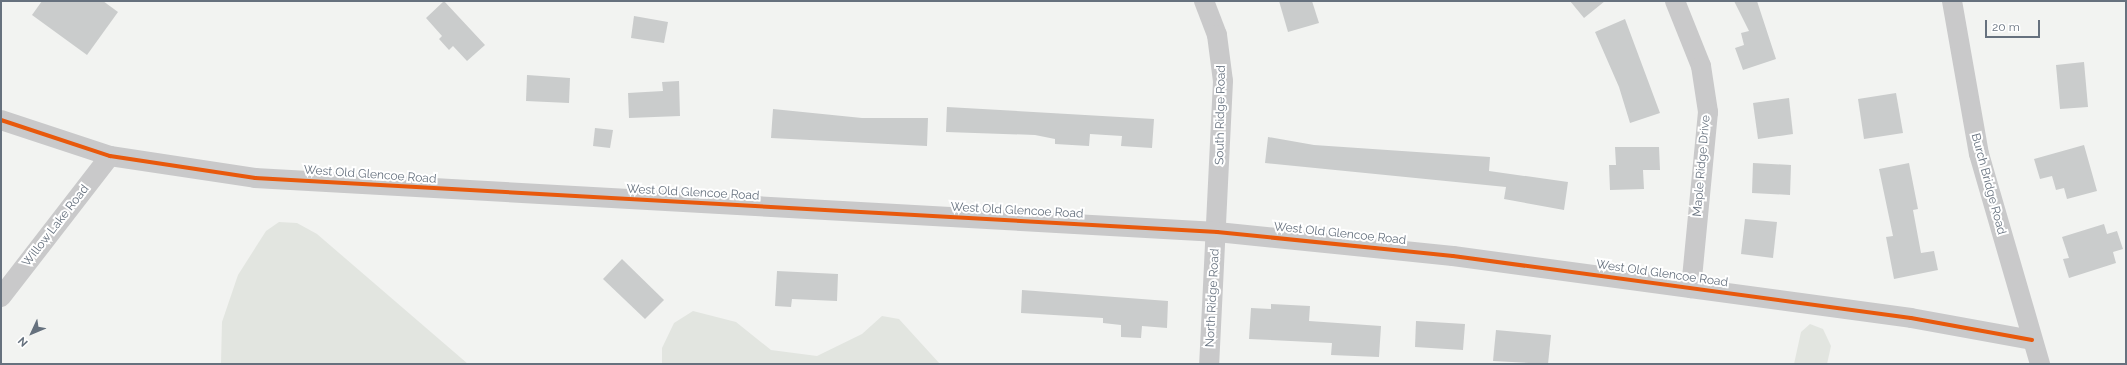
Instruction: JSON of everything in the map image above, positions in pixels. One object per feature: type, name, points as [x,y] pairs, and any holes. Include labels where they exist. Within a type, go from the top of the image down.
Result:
[{"type":"street","name":"South Ridge Road","points":[[1204,1],[1217,35],[1223,65],[1217,232]]},
{"type":"street","name":"Maple Ridge Drive","points":[[1675,1],[1701,66],[1708,112],[1691,288]]},
{"type":"street","name":"Burch Bridge Road","points":[[1952,1],[1979,154],[2040,364]]},
{"type":"street","name":"West Old Glencoe Road","points":[[1,120],[110,156],[229,175],[346,184],[1217,232],[1453,256],[1911,318],[2032,340]]},
{"type":"street","name":"Willow Lake Road","points":[[1,297],[110,156]]},
{"type":"street","name":"North Ridge Road","points":[[1209,364],[1217,232]]},
{"type":"shaded area","points":[[279,222],[297,223],[317,234],[468,364],[221,364],[222,322],[238,275],[266,231]]},
{"type":"shaded area","points":[[693,311],[736,322],[771,350],[817,356],[862,334],[882,316],[899,319],[940,364],[662,364],[662,348],[674,323]]},
{"type":"shaded area","points":[[1810,324],[1823,329],[1831,346],[1827,364],[1794,364],[1801,332]]},
{"type":"building","points":[[42,1],[103,1],[118,12],[87,55],[32,15]]},
{"type":"building","points":[[444,1],[485,45],[467,61],[453,46],[449,50],[439,39],[442,36],[426,18]]},
{"type":"building","points":[[1279,1],[1312,1],[1319,23],[1288,32]]},
{"type":"building","points":[[1570,1],[1605,1],[1584,18]]},
{"type":"building","points":[[1734,1],[1757,1],[1776,59],[1743,70],[1735,48],[1744,45],[1741,33],[1749,31]]},
{"type":"building","points":[[634,16],[668,22],[664,43],[631,38]]},
{"type":"building","points":[[1625,19],[1660,113],[1630,123],[1619,87],[1595,32]]},
{"type":"building","points":[[2084,62],[2088,107],[2060,109],[2056,65]]},
{"type":"building","points":[[527,75],[570,78],[569,103],[526,101]]},
{"type":"building","points":[[679,81],[680,116],[629,118],[628,93],[663,91],[662,82]]},
{"type":"building","points":[[1896,93],[1903,133],[1864,139],[1858,99]]},
{"type":"building","points":[[1789,98],[1793,134],[1758,139],[1753,103]]},
{"type":"building","points":[[947,107],[1154,119],[1152,148],[1121,146],[1122,136],[1090,134],[1089,146],[1055,144],[1055,139],[1035,135],[946,132]]},
{"type":"building","points":[[773,109],[862,118],[928,118],[927,146],[771,138]]},
{"type":"building","points":[[595,128],[613,130],[610,148],[593,146]]},
{"type":"building","points":[[1268,137],[1314,145],[1490,157],[1489,171],[1568,182],[1564,210],[1504,199],[1506,187],[1265,163]]},
{"type":"building","points":[[2084,145],[2097,191],[2067,199],[2064,188],[2056,190],[2052,176],[2040,179],[2034,159]]},
{"type":"building","points":[[1615,147],[1659,147],[1660,170],[1643,170],[1644,189],[1610,190],[1609,165],[1616,165]]},
{"type":"building","points":[[1753,163],[1791,165],[1790,195],[1752,193]]},
{"type":"building","points":[[1909,163],[1918,209],[1913,210],[1921,253],[1934,251],[1938,270],[1894,279],[1886,237],[1893,236],[1879,169]]},
{"type":"building","points":[[1745,219],[1777,222],[1773,258],[1741,254]]},
{"type":"building","points":[[2104,224],[2107,234],[2117,231],[2123,249],[2113,252],[2116,263],[2069,278],[2063,259],[2069,258],[2062,237]]},
{"type":"building","points":[[622,259],[664,300],[645,319],[603,279]]},
{"type":"building","points":[[777,271],[838,274],[837,301],[792,299],[791,307],[775,306]]},
{"type":"building","points":[[1022,290],[1168,301],[1167,328],[1142,326],[1141,338],[1121,337],[1121,325],[1103,323],[1103,318],[1021,313]]},
{"type":"building","points":[[1271,304],[1310,306],[1309,321],[1381,326],[1379,357],[1331,355],[1332,343],[1249,339],[1251,308],[1271,309]]},
{"type":"building","points":[[1416,321],[1465,324],[1463,350],[1415,347]]},
{"type":"building","points":[[1496,330],[1551,335],[1548,364],[1493,361]]},
{"type":"cycle path","points":[[1,120],[110,156],[255,178],[1217,232],[1453,256],[1911,318],[2032,340]]}]
